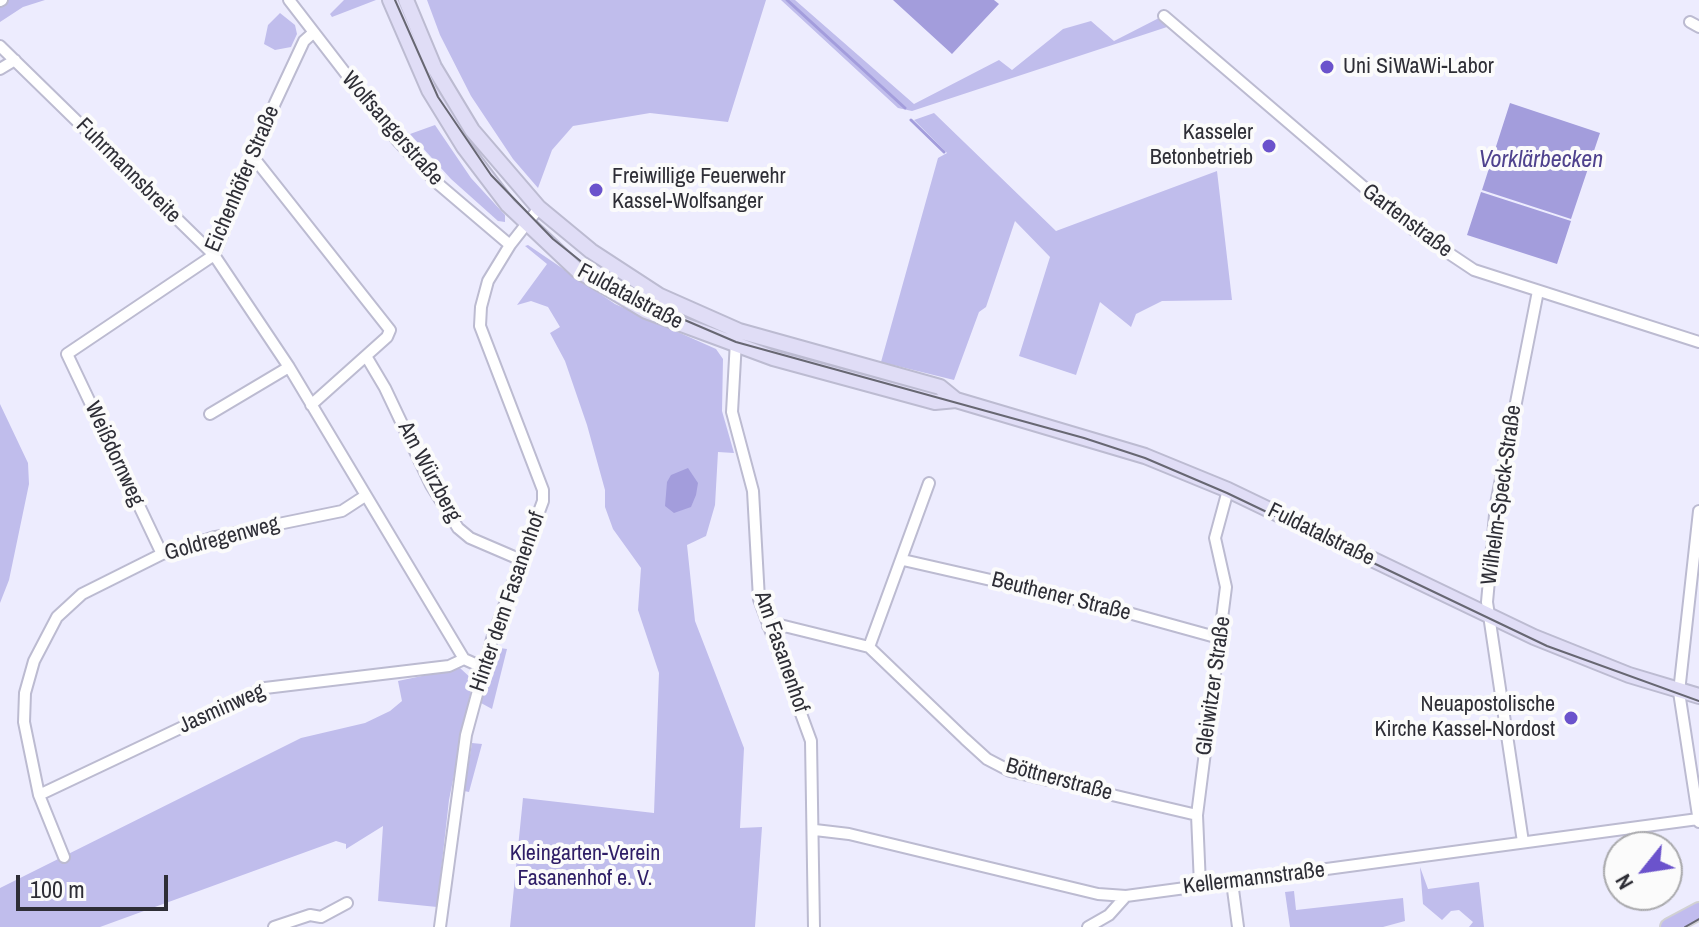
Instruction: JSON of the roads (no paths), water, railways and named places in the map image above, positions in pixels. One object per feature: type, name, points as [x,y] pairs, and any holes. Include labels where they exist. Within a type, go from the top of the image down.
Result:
[{"type":"main road","name":"Fuldatalstraße","points":[[390,0],[416,66],[442,114],[525,225],[577,270],[646,311],[735,346],[935,402],[956,400],[1114,445],[1228,490],[1561,649],[1679,692],[1699,696]]},
{"type":"main road","name":"Fuldatalstraße","points":[[406,0],[434,67],[472,130],[539,208],[567,233],[639,284],[739,331],[940,387],[956,400]]},
{"type":"main road","name":"Fuldatalstraße","points":[[1679,692],[1699,706]]},
{"type":"main road","points":[[1669,927],[1699,911]]},
{"type":"street","name":"Wolfsangerstraße","points":[[289,0],[379,118],[436,182],[510,245]]},
{"type":"street","name":"Gartenstraße","points":[[1164,16],[1414,230],[1474,270],[1699,342]]},
{"type":"street","name":"Eichenhöfer Straße","points":[[67,354],[214,255],[278,96],[304,41],[313,33]]},
{"type":"street","name":"Fuhrmannsbreite","points":[[0,46],[214,255],[289,367],[464,659]]},
{"type":"street","points":[[0,69],[15,60]]},
{"type":"street","points":[[254,158],[390,330],[387,337],[311,405]]},
{"type":"street","name":"Hinter dem Fasanenhof","points":[[440,927],[461,764],[484,668],[519,559],[543,501],[543,490],[480,326],[484,290],[510,245],[539,208]]},
{"type":"street","name":"Wilhelm-Speck-Straße","points":[[1523,842],[1488,615],[1496,504],[1538,291]]},
{"type":"street","name":"Am Fasanenhof","points":[[739,331],[735,346],[732,412],[753,491],[757,576],[768,626],[811,741],[815,830],[814,927]]},
{"type":"street","name":"Weißdornweg","points":[[67,354],[162,554]]},
{"type":"street","name":"Am Würzberg","points":[[366,356],[385,388],[431,485],[458,528],[470,538],[519,559]]},
{"type":"street","points":[[210,414],[289,367]]},
{"type":"street","points":[[869,647],[929,483]]},
{"type":"street","name":"Gleiwitzer Straße","points":[[1200,885],[1197,815],[1226,587],[1215,538],[1228,490]]},
{"type":"street","name":"Goldregenweg","points":[[64,857],[39,795],[24,722],[25,693],[42,641],[57,617],[82,594],[162,554],[215,537],[342,511],[365,496]]},
{"type":"street","points":[[1698,820],[1679,692],[1699,511]]},
{"type":"street","name":"Beuthener Straße","points":[[903,560],[1056,594],[1219,638]]},
{"type":"street","name":"Böttnerstraße","points":[[768,626],[839,637],[869,647],[987,759],[1010,771],[1197,815]]},
{"type":"street","points":[[464,659],[484,668]]},
{"type":"street","name":"Jasminweg","points":[[39,795],[265,688],[434,668],[464,659]]},
{"type":"street","name":"Kellermannstraße","points":[[815,830],[849,834],[1098,894],[1126,896],[1698,820]]},
{"type":"street","points":[[1232,882],[1238,927]]},
{"type":"street","points":[[1088,927],[1100,924],[1126,896]]},
{"type":"street","points":[[274,927],[310,915],[322,922],[347,903]]},
{"type":"water","points":[[893,0],[994,0],[999,4],[952,54]]},
{"type":"water","name":"Vorklärbecken","points":[[1510,103],[1600,133],[1571,219],[1482,190]]},
{"type":"water","points":[[1481,192],[1571,221],[1557,264],[1467,235]]},
{"type":"water","points":[[688,468],[698,483],[696,495],[691,507],[674,513],[665,506],[667,482],[671,475]]},
{"type":"waterway","points":[[787,0],[905,108]]},
{"type":"waterway","points":[[911,120],[944,152]]},
{"type":"tram line","points":[[395,0],[438,97],[491,175],[553,239],[598,275],[645,303],[736,342],[1084,438],[1145,458],[1227,493],[1547,646],[1699,701]]},
{"type":"tram line","points":[[1685,927],[1699,919]]},
{"type":"place","name":"Uni SiWaWi-Labor","points":[[1327,67]]},
{"type":"place","name":"Kasseler Betonbetrieb","points":[[1269,146]]},
{"type":"place","name":"Freiwillige Feuerwehr Kassel-Wolfsanger","points":[[596,190]]},
{"type":"place","name":"Neuapostolische Kirche Kassel-Nordost","points":[[1571,718]]},
{"type":"park label","name":"Kleingarten-Verein Fasanenhof e. V.","points":[[585,866]]}]
